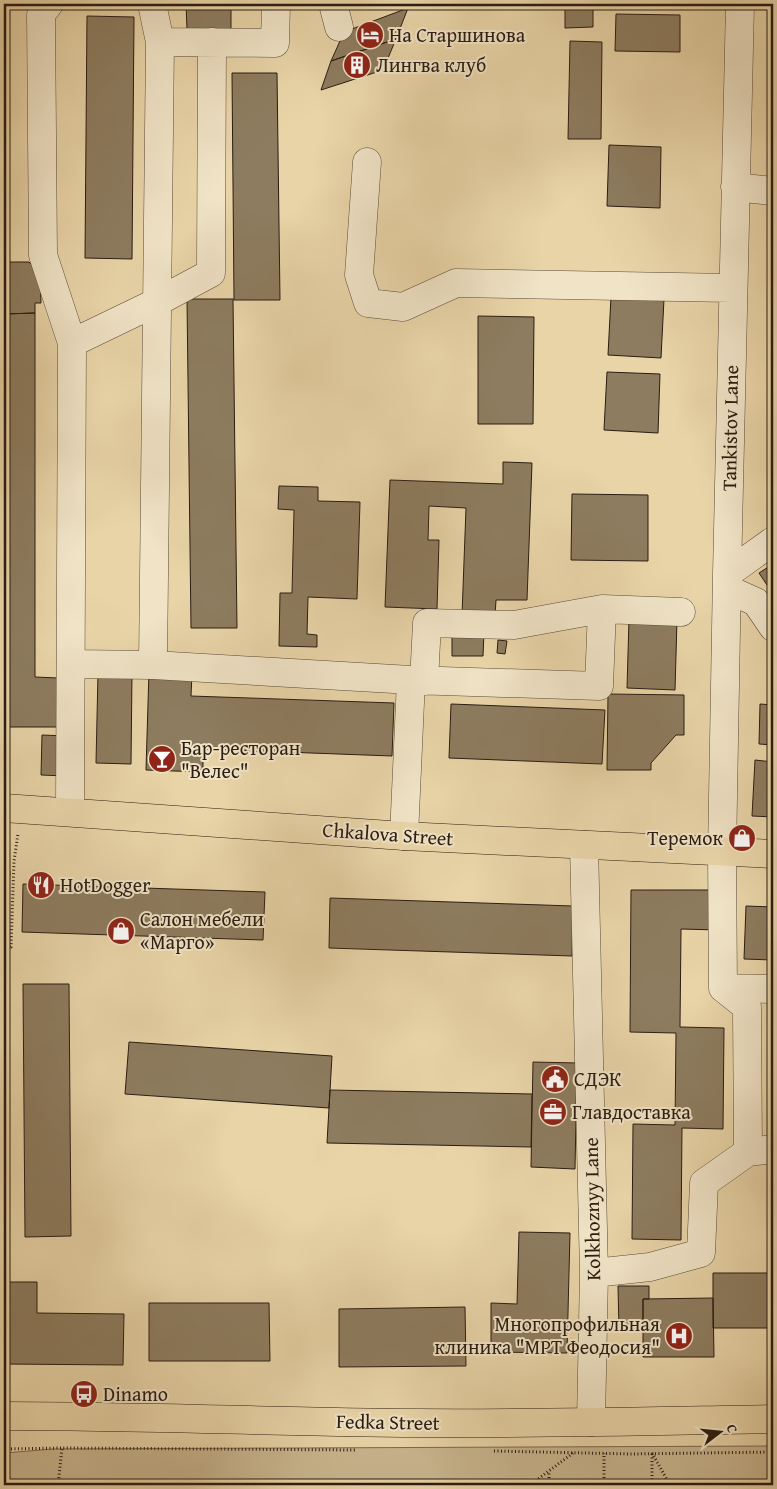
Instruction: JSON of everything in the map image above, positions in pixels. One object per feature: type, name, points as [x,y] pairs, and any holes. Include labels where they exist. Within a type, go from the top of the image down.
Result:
[{"type":"main road","name":"Chkalova Street","points":[[12,809],[404,836],[773,854]]},
{"type":"main road","name":"Fedka Street","points":[[4,1416],[419,1423],[773,1419]]},
{"type":"street","points":[[49,4],[41,14],[43,255],[72,343],[70,812]]},
{"type":"street","points":[[152,4],[160,42],[153,665]]},
{"type":"street","points":[[160,42],[275,43],[276,4]]},
{"type":"street","name":"Tankistov Lane","points":[[723,988],[722,853],[732,288],[740,4]]},
{"type":"street","points":[[72,343],[157,302],[211,273],[212,42]]},
{"type":"street","points":[[367,162],[359,275],[368,303],[403,307],[456,283],[732,288]]},
{"type":"street","points":[[735,187],[773,191]]},
{"type":"street","points":[[773,541],[727,581],[756,602],[773,627]]},
{"type":"street","points":[[71,664],[153,665],[417,680],[598,686],[602,609]]},
{"type":"street","points":[[404,836],[417,680],[427,623],[514,624],[602,609],[681,612]]},
{"type":"street","name":"Kolkhoznyy Lane","points":[[584,845],[594,1274],[591,1422]]},
{"type":"street","points":[[594,1274],[650,1267],[701,1253],[704,1183],[761,1150],[747,1007],[723,988]]},
{"type":"street","points":[[723,988],[773,990]]},
{"type":"path","points":[[4,950],[11,947],[14,861],[18,839],[12,809]]},
{"type":"path","points":[[58,1485],[62,1448]]},
{"type":"path","points":[[4,1474],[5,1449],[358,1450]]},
{"type":"path","points":[[486,1451],[604,1453],[773,1452]]},
{"type":"path","points":[[530,1485],[573,1452]]},
{"type":"path","points":[[604,1453],[604,1485]]},
{"type":"path","points":[[652,1453],[652,1485]]},
{"type":"path","points":[[652,1453],[670,1485]]},
{"type":"path","points":[[549,1471],[549,1485]]},
{"type":"shaded area","points":[[773,1446],[773,1485],[4,1485],[4,1453],[53,1449]]},
{"type":"building","points":[[186,4],[231,4],[231,29],[187,29]]},
{"type":"building","points":[[565,4],[593,4],[593,27],[565,28]]},
{"type":"building","name":"На Старшинова","points":[[408,8],[396,39],[331,61],[344,32]]},
{"type":"building","points":[[616,14],[680,15],[680,52],[615,51]]},
{"type":"building","points":[[87,16],[134,17],[132,259],[85,258]]},
{"type":"building","points":[[5,36],[5,98],[4,98]]},
{"type":"building","name":"Лингва клуб","points":[[396,39],[383,70],[321,90],[331,61]]},
{"type":"building","points":[[570,41],[602,42],[601,139],[568,139]]},
{"type":"building","points":[[232,73],[277,73],[280,300],[233,300],[237,628],[191,628],[187,299],[234,299]]},
{"type":"building","points":[[4,98],[5,262],[29,262],[35,268],[35,275],[40,275],[41,303],[35,303],[35,313],[4,314]]},
{"type":"building","points":[[609,145],[661,147],[660,208],[607,206]]},
{"type":"building","points":[[611,297],[664,299],[661,358],[608,355]]},
{"type":"building","points":[[35,313],[35,677],[58,678],[58,727],[4,727],[4,314]]},
{"type":"building","points":[[478,316],[534,317],[533,424],[478,424]]},
{"type":"building","points":[[607,372],[660,374],[658,433],[604,430]]},
{"type":"building","points":[[503,462],[532,463],[527,600],[496,600],[495,616],[462,615],[466,508],[429,506],[428,540],[439,540],[437,609],[385,607],[390,480],[503,484]]},
{"type":"building","points":[[279,486],[318,487],[318,501],[360,502],[357,599],[308,597],[307,634],[317,635],[317,647],[279,646],[280,593],[292,593],[294,510],[278,509]]},
{"type":"building","points":[[572,494],[648,495],[648,561],[571,560]]},
{"type":"building","points":[[773,564],[773,594],[759,573]]},
{"type":"building","points":[[629,619],[677,620],[675,690],[627,688]]},
{"type":"building","points":[[452,631],[484,632],[483,656],[452,656]]},
{"type":"building","points":[[498,640],[507,641],[505,654],[497,653]]},
{"type":"building","points":[[149,671],[192,673],[191,696],[394,703],[392,756],[203,749],[203,772],[146,770]]},
{"type":"building","points":[[98,673],[132,673],[131,764],[96,763]]},
{"type":"building","points":[[608,694],[684,695],[684,735],[676,735],[651,763],[651,770],[607,770]]},
{"type":"building","points":[[451,704],[605,710],[602,764],[449,758]]},
{"type":"building","points":[[760,704],[773,705],[773,745],[759,744]]},
{"type":"building","points":[[42,735],[67,736],[66,776],[41,775]]},
{"type":"building","points":[[755,760],[773,762],[773,817],[752,816]]},
{"type":"building","points":[[4,871],[10,871],[7,927],[4,927]]},
{"type":"building","points":[[23,884],[265,892],[263,940],[22,932]]},
{"type":"building","points":[[631,890],[719,890],[718,930],[681,929],[680,1027],[724,1028],[723,1129],[682,1128],[681,1240],[632,1239],[633,1124],[675,1125],[676,1033],[630,1032]]},
{"type":"building","points":[[330,898],[573,906],[572,956],[329,948]]},
{"type":"building","points":[[746,906],[773,907],[773,960],[744,959]]},
{"type":"building","points":[[23,984],[69,984],[71,1236],[25,1237]]},
{"type":"building","points":[[129,1042],[332,1056],[329,1108],[125,1094]]},
{"type":"building","points":[[533,1062],[577,1063],[575,1169],[531,1167]]},
{"type":"building","points":[[330,1090],[532,1094],[531,1147],[327,1143]]},
{"type":"building","points":[[519,1232],[570,1233],[567,1353],[491,1352],[491,1303],[517,1304]]},
{"type":"building","points":[[713,1273],[773,1273],[773,1328],[713,1328]]},
{"type":"building","points":[[4,1282],[37,1282],[37,1313],[124,1314],[123,1365],[4,1364]]},
{"type":"building","points":[[618,1286],[649,1286],[649,1299],[643,1299],[643,1330],[619,1330]]},
{"type":"building","points":[[713,1298],[714,1357],[643,1357],[643,1299]]},
{"type":"building","points":[[149,1303],[269,1303],[270,1361],[149,1361]]},
{"type":"building","points":[[465,1307],[466,1366],[339,1367],[339,1309]]},
{"type":"place","name":"На Старшинова","points":[[370,35]]},
{"type":"place","name":"Лингва клуб","points":[[357,65]]},
{"type":"place","name":"Бар-ресторан \"Велес\"","points":[[162,759]]},
{"type":"place","name":"Теремок","points":[[742,838]]},
{"type":"place","name":"HotDogger","points":[[41,885]]},
{"type":"place","name":"Салон мебели «Марго»","points":[[121,931]]},
{"type":"place","name":"СДЭК","points":[[555,1079]]},
{"type":"place","name":"Главдоставка","points":[[553,1112]]},
{"type":"place","name":"Многопрофильная клиника \"МРТ Феодосия\"","points":[[679,1336]]},
{"type":"place","name":"Dinamo","points":[[84,1394]]}]
